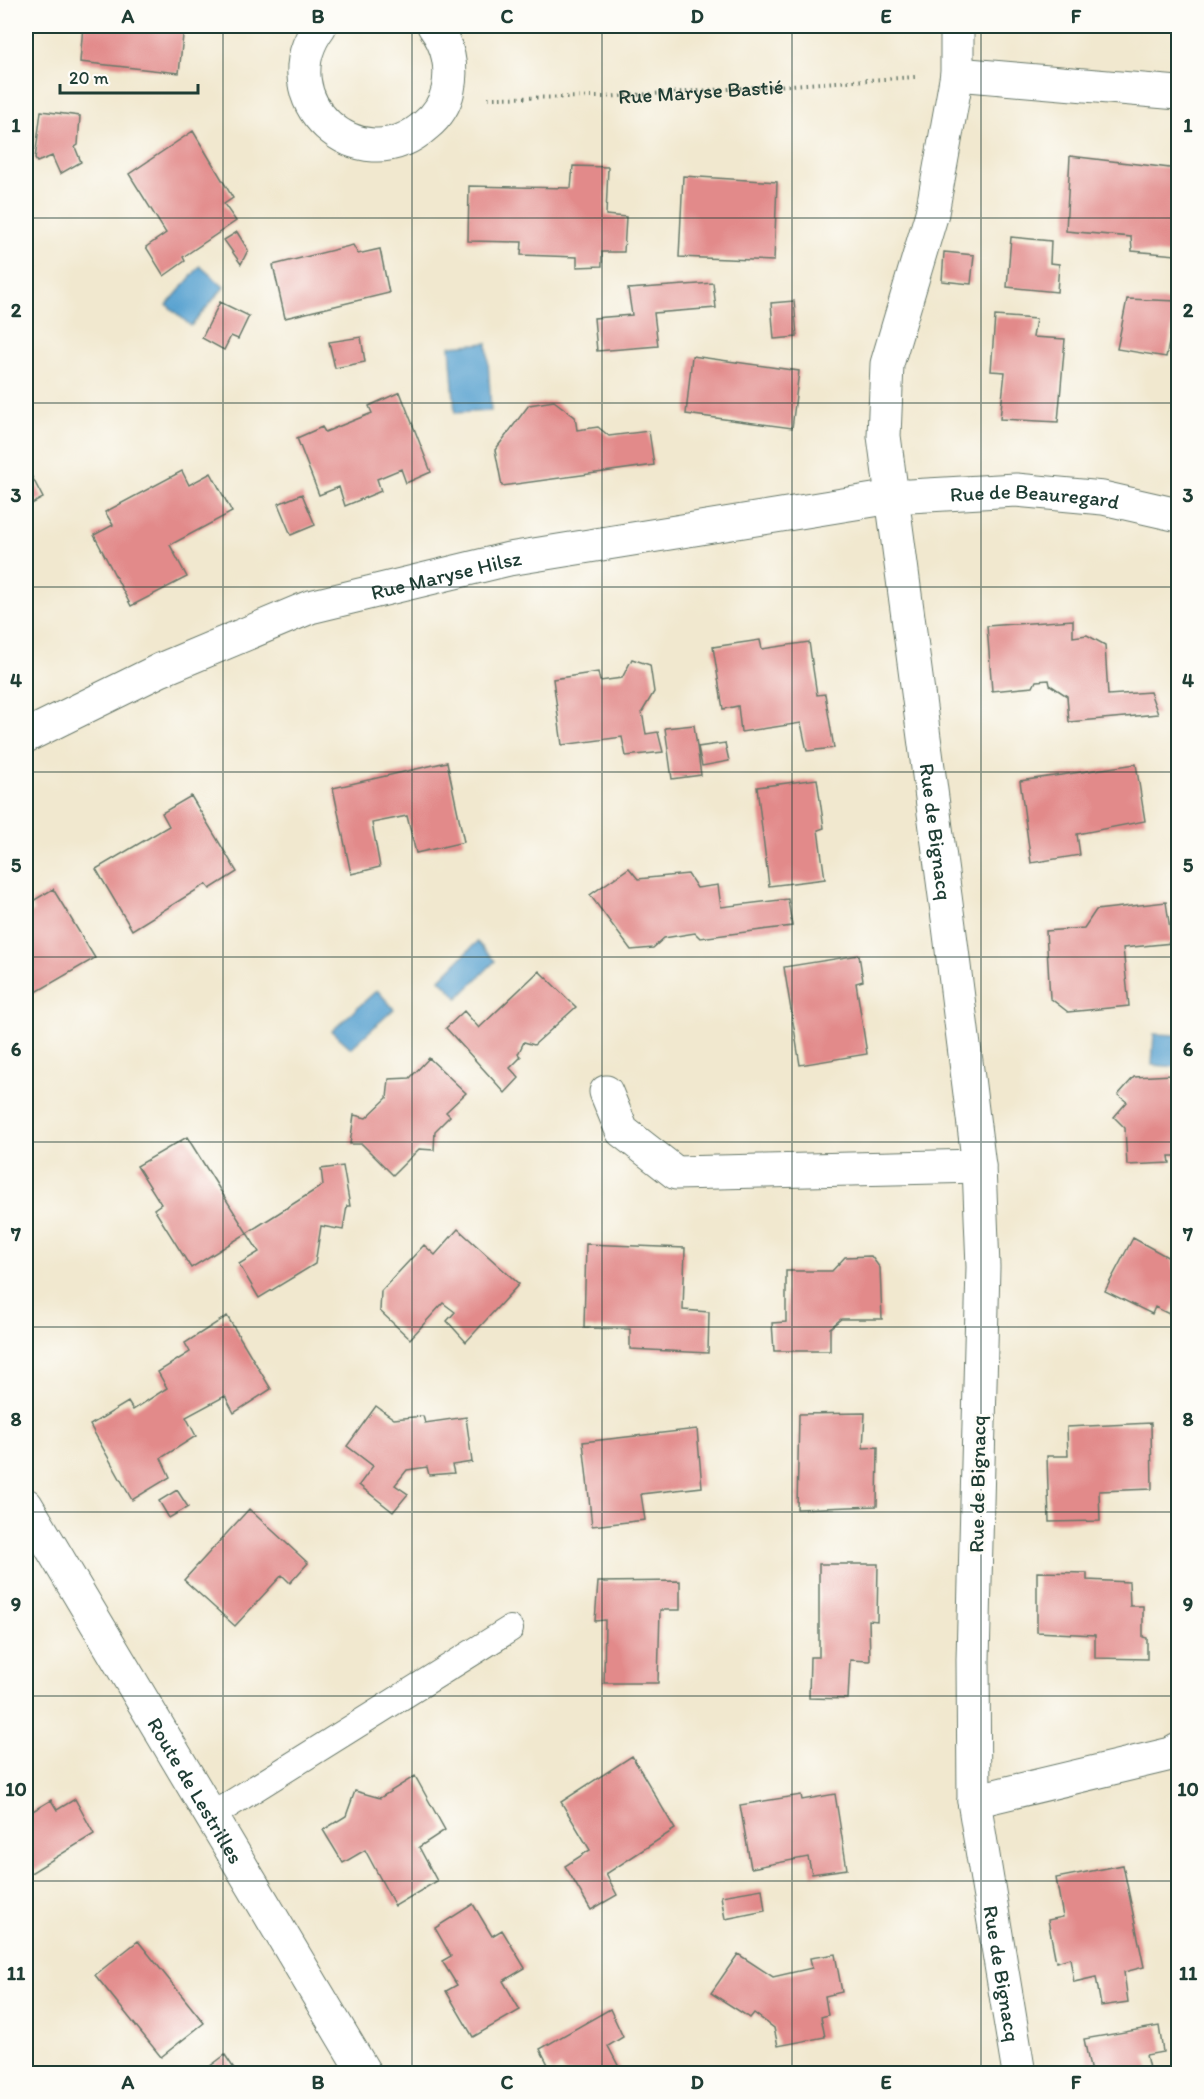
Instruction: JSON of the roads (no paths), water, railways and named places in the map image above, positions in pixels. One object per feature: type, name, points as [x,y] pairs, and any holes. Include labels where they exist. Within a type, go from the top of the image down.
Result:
[{"type":"street","points":[[318,26],[307,47],[303,69],[306,92],[315,112],[331,129],[351,140],[373,145],[396,142],[417,133],[434,118],[446,99],[450,78],[449,57],[443,38],[434,26]]},
{"type":"street","points":[[892,498],[884,436],[887,364],[932,213],[957,74],[957,26]]},
{"type":"street","points":[[957,74],[1179,93]]},
{"type":"street","name":"Rue de Beauregard","points":[[892,498],[1016,490],[1103,498],[1179,515]]},
{"type":"street","name":"Rue Maryse Hilsz","points":[[26,736],[160,670],[310,607],[509,558],[892,498]]},
{"type":"street","name":"Rue de Bignacq","points":[[892,498],[979,1166],[982,1268],[973,1660],[974,1801],[1018,2073]]},
{"type":"street","points":[[606,1092],[622,1131],[676,1173],[979,1166]]},
{"type":"street","name":"Route de Lestrilles","points":[[26,1505],[365,2073]]},
{"type":"street","points":[[974,1801],[1171,1754],[1179,1750]]},
{"type":"lane","points":[[211,1816],[510,1629]]},
{"type":"water","points":[[200,266],[224,287],[191,326],[167,305]]},
{"type":"water","points":[[487,343],[491,411],[455,413],[450,346]]},
{"type":"water","points":[[477,942],[495,961],[458,998],[440,979]]},
{"type":"water","points":[[377,990],[394,1009],[351,1048],[332,1031]]},
{"type":"water","points":[[1154,1034],[1178,1035],[1178,1067],[1152,1065]]}]
